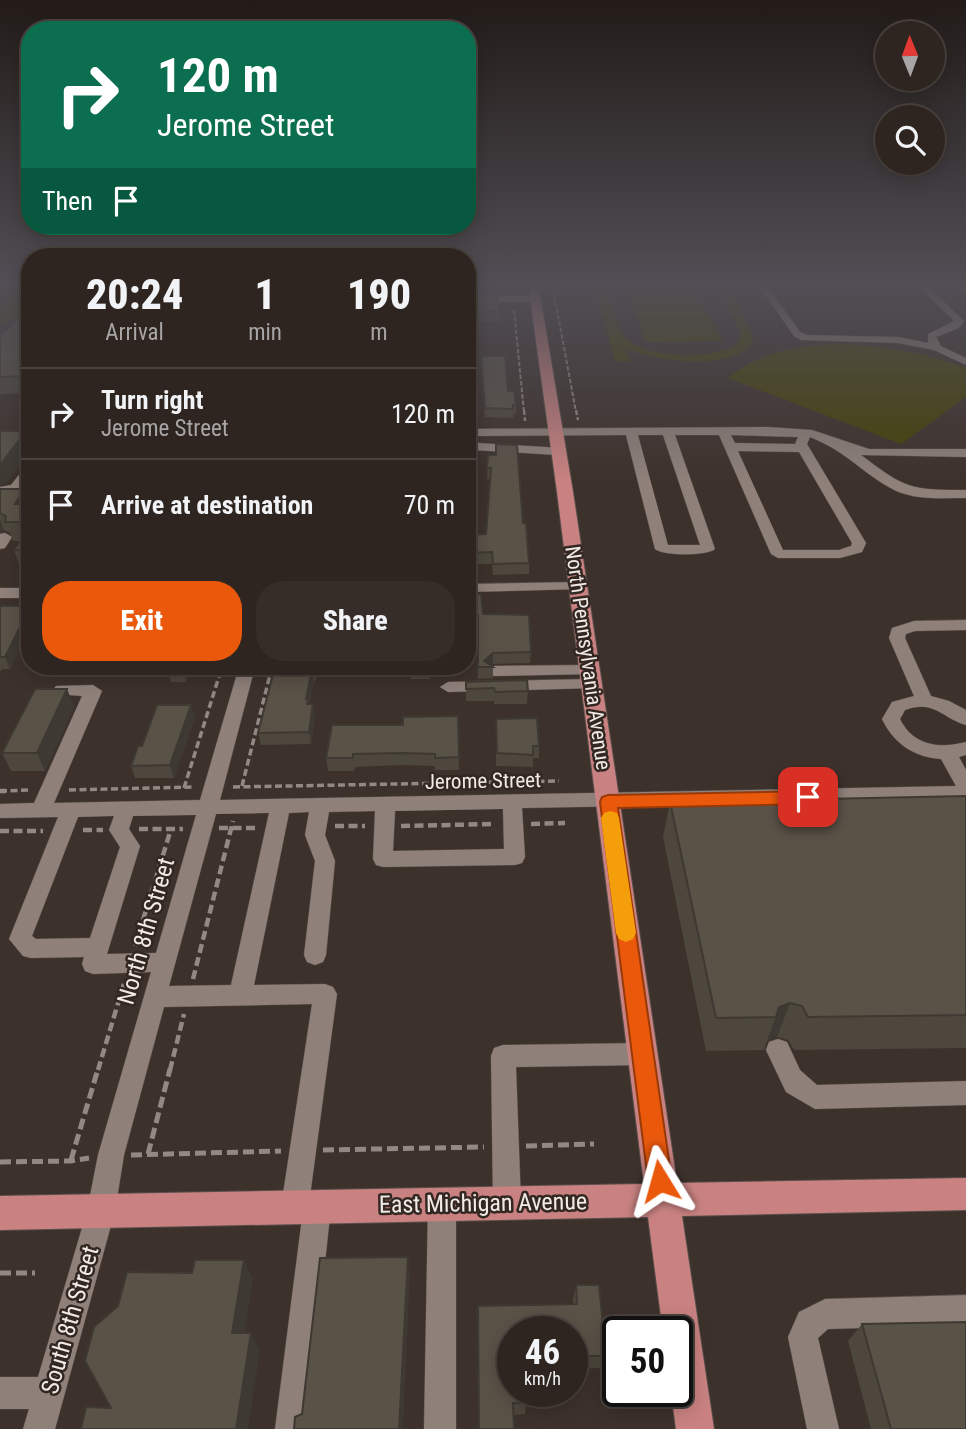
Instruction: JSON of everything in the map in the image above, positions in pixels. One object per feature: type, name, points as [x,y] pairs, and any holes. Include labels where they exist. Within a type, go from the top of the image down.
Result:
[{"type":"main road","name":"North Pennsylvania Avenue","points":[[542,350],[565,492],[695,1429]]},
{"type":"main road","name":"East Michigan Avenue","points":[[0,1213],[966,1194]]},
{"type":"street","points":[[940,350],[966,362]]},
{"type":"street","points":[[476,446],[556,442],[631,432],[723,431],[842,446],[868,453],[966,453]]},
{"type":"street","points":[[723,431],[778,554],[840,554],[857,549],[859,543],[804,441]]},
{"type":"street","points":[[631,432],[662,549],[708,549],[668,432]]},
{"type":"street","points":[[476,434],[556,442]]},
{"type":"street","points":[[0,436],[21,436]]},
{"type":"street","points":[[730,447],[804,441]]},
{"type":"street","points":[[842,446],[893,485],[920,494],[966,494]]},
{"type":"street","points":[[0,491],[15,488],[21,480]]},
{"type":"street","points":[[476,588],[577,586]]},
{"type":"street","points":[[0,593],[21,593]]},
{"type":"street","points":[[925,701],[897,638],[898,631],[914,626],[966,625]]},
{"type":"street","points":[[494,670],[589,677]]},
{"type":"street","name":"North 8th Street","points":[[101,1210],[111,1155],[245,675]]},
{"type":"street","points":[[448,687],[589,677]]},
{"type":"street","points":[[41,810],[93,691],[62,690]]},
{"type":"street","points":[[966,719],[946,706],[925,701],[907,702],[898,706],[891,719],[900,735],[921,748],[947,753],[966,748]]},
{"type":"street","points":[[947,753],[966,787]]},
{"type":"street","name":"Jerome Street","points":[[0,811],[178,808],[211,797],[237,807],[279,807],[966,793]]},
{"type":"street","points":[[385,805],[383,859],[515,857],[512,803]]},
{"type":"street","points":[[315,954],[325,861],[315,835],[320,806]]},
{"type":"street","points":[[240,996],[279,807]]},
{"type":"street","points":[[126,808],[119,830],[130,846],[93,964],[165,962]]},
{"type":"street","points":[[71,810],[20,939],[31,949],[99,947]]},
{"type":"street","points":[[155,996],[325,994],[306,1207],[291,1429]]},
{"type":"street","points":[[778,1050],[787,1073],[798,1088],[815,1097],[966,1093]]},
{"type":"street","points":[[507,1203],[503,1056],[642,1054]]},
{"type":"street","points":[[440,1429],[442,1204]]},
{"type":"street","name":"South 8th Street","points":[[39,1429],[101,1210]]},
{"type":"street","points":[[823,1429],[803,1337],[810,1323],[825,1314],[966,1310]]},
{"type":"street","points":[[0,1393],[50,1393]]},
{"type":"path","points":[[518,350],[525,425]]},
{"type":"path","points":[[565,350],[579,424]]},
{"type":"path","points":[[70,1161],[219,675]]},
{"type":"path","points":[[148,1154],[270,675]]},
{"type":"path","points":[[0,791],[184,788],[211,797],[242,786],[559,781]]},
{"type":"path","points":[[0,1273],[35,1273]]},
{"type":"shaded area","points":[[612,350],[626,350],[630,361],[615,361]]},
{"type":"shaded area","points":[[628,350],[698,355],[744,350],[711,361],[674,360]]},
{"type":"shaded area","points":[[898,350],[936,358],[966,368],[966,397],[901,444],[728,378],[754,361],[782,351]]},
{"type":"building","points":[[0,350],[21,350],[21,376],[0,377]]},
{"type":"building","points":[[481,356],[505,356],[508,391],[514,391],[516,405],[513,405],[513,409],[485,408]]},
{"type":"building","points":[[0,431],[21,431],[21,438],[0,465]]},
{"type":"building","points":[[496,444],[517,445],[529,563],[493,564],[492,552],[476,553],[476,535],[486,534],[491,468],[487,468],[488,455],[496,455]]},
{"type":"building","points":[[0,489],[21,489],[21,495],[15,504],[21,504],[21,522],[5,522],[6,516],[0,513]]},
{"type":"building","points":[[21,540],[21,550],[14,550]]},
{"type":"building","points":[[476,594],[481,594],[483,614],[529,615],[531,652],[493,653],[484,661],[493,667],[478,667]]},
{"type":"building","points":[[0,606],[21,606],[21,627],[5,657],[0,657]]},
{"type":"building","points":[[273,675],[311,675],[306,699],[307,704],[313,704],[309,732],[258,733]]},
{"type":"building","points":[[527,680],[528,691],[466,689],[466,682]]},
{"type":"building","points":[[35,689],[67,689],[37,753],[2,753]]},
{"type":"building","points":[[157,705],[191,705],[170,765],[131,766],[138,746],[142,746]]},
{"type":"building","points":[[458,716],[459,757],[435,758],[435,754],[402,753],[353,754],[353,758],[326,758],[332,725],[403,725],[403,717]]},
{"type":"building","points":[[537,718],[539,746],[533,746],[533,755],[497,753],[496,719]]},
{"type":"building","points":[[966,796],[966,1015],[808,1017],[802,1006],[790,1003],[779,1007],[776,1017],[716,1018],[670,802]]},
{"type":"building","points":[[408,1257],[399,1429],[294,1429],[295,1417],[302,1414],[320,1258]]},
{"type":"building","points":[[195,1260],[244,1260],[232,1333],[251,1333],[236,1429],[81,1429],[86,1407],[111,1408],[85,1361],[94,1327],[118,1306],[127,1272],[192,1273]]},
{"type":"building","points":[[576,1285],[599,1285],[602,1356],[588,1356],[588,1316],[497,1316],[497,1407],[513,1407],[514,1429],[479,1429],[478,1306],[577,1304]]},
{"type":"building","points":[[966,1322],[966,1429],[891,1429],[862,1324]]},
{"type":"slow traffic","points":[[610,818],[626,933]]},
{"type":"route","points":[[660,1181],[608,802],[808,797]]}]
